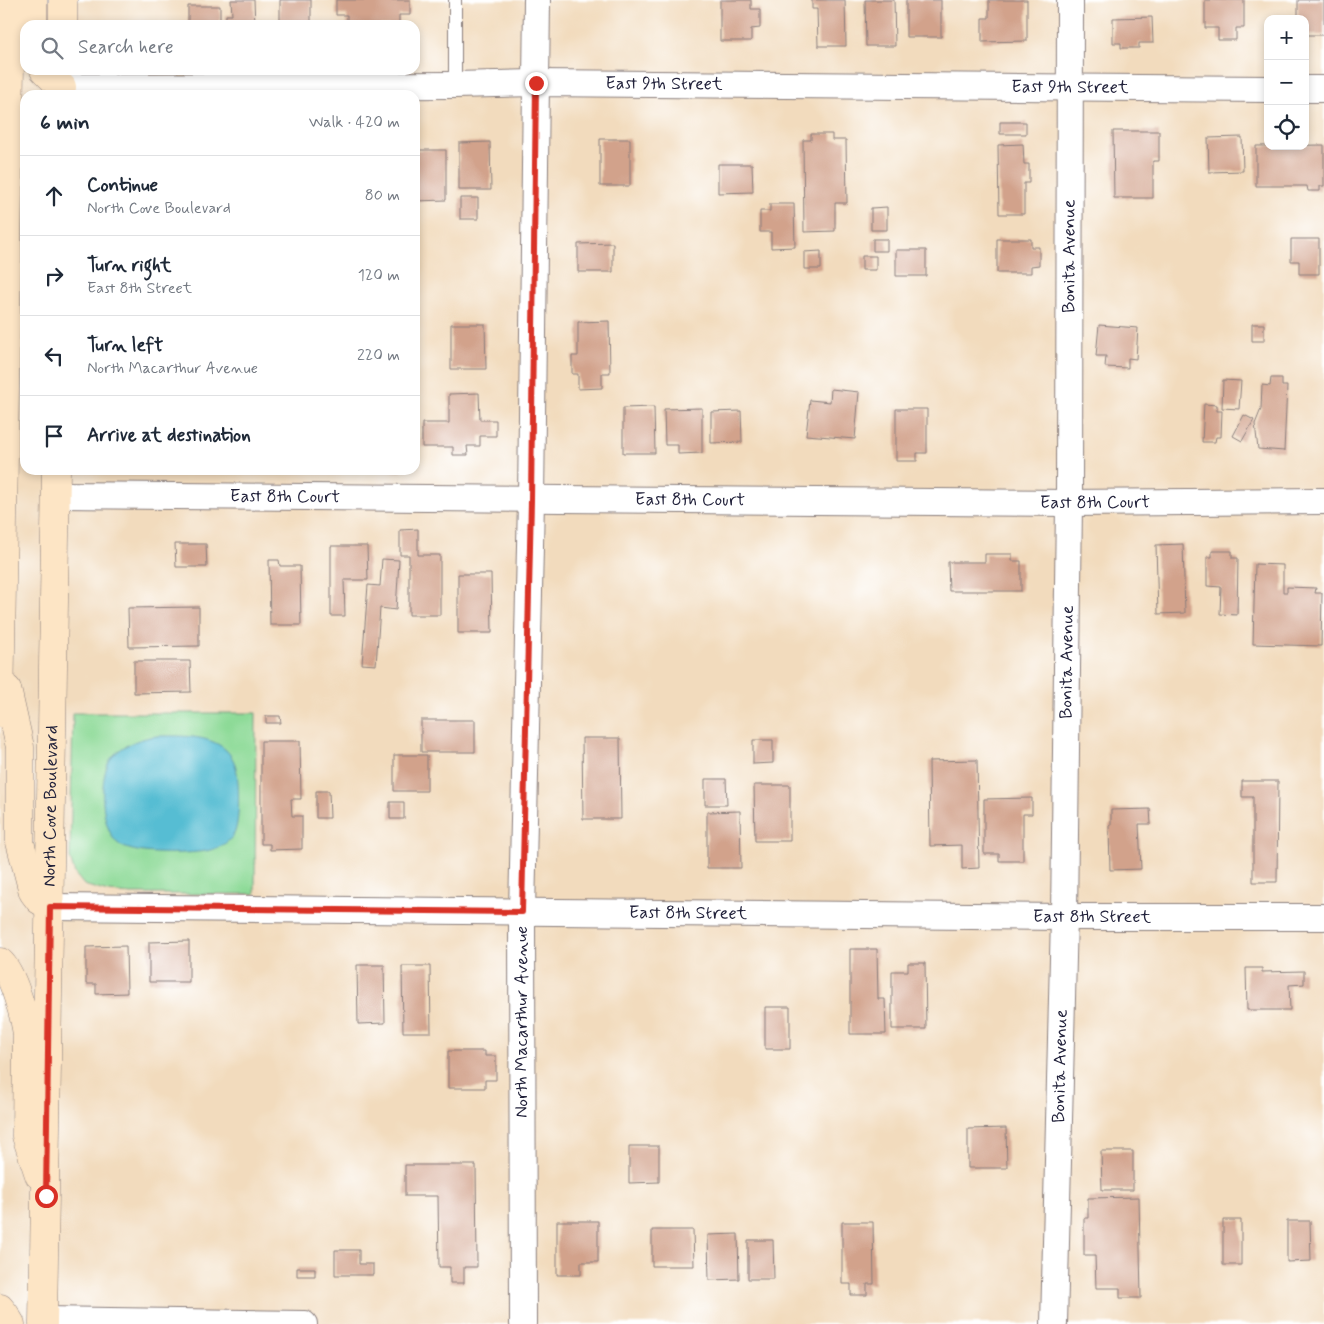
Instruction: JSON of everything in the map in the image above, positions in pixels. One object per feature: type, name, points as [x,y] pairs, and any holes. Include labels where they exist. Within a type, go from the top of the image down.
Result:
[{"type":"main road","points":[[0,713],[1,576],[11,163],[11,0]]},
{"type":"main road","points":[[32,0],[33,20]]},
{"type":"main road","points":[[63,0],[63,20]]},
{"type":"main road","name":"North Cove Boulevard","points":[[43,1322],[56,483]]},
{"type":"main road","points":[[0,663],[20,746],[20,842],[33,892],[39,900],[50,907]]},
{"type":"main road","points":[[0,962],[5,966],[10,976],[25,1022],[27,1034],[26,1136],[46,1196]]},
{"type":"main road","points":[[0,1308],[10,1324]]},
{"type":"street","name":"North Macarthur Avenue","points":[[523,1324],[522,912],[531,500],[537,0]]},
{"type":"street","name":"Bonita Avenue","points":[[1054,1324],[1064,917],[1070,503],[1070,0]]},
{"type":"street","name":"East 9th Street","points":[[57,80],[455,85],[536,83],[1264,89]]},
{"type":"street","points":[[1309,89],[1324,89]]},
{"type":"street","name":"East 8th Court","points":[[56,483],[531,500],[1070,503],[1324,501]]},
{"type":"street","name":"East 8th Street","points":[[50,907],[1064,917],[1324,917]]},
{"type":"street","points":[[43,1322],[304,1324]]},
{"type":"lane","points":[[455,0],[455,85]]},
{"type":"green space","points":[[73,713],[256,713],[255,894],[131,894],[108,892],[84,885],[75,874],[70,858]]},
{"type":"water","points":[[184,736],[211,741],[226,750],[232,758],[236,766],[238,779],[237,821],[234,834],[222,846],[197,852],[149,853],[128,849],[120,845],[113,838],[108,828],[103,802],[103,788],[108,764],[117,752],[128,745],[145,738]]},
{"type":"building","points":[[231,0],[254,0],[255,20],[226,20],[226,15],[232,15]]},
{"type":"building","points":[[280,0],[311,0],[311,20],[280,20]]},
{"type":"building","points":[[336,0],[410,0],[410,15],[399,15],[399,20],[347,20],[347,15],[336,15]]},
{"type":"building","points":[[720,0],[751,0],[751,9],[760,9],[760,28],[751,29],[751,41],[720,41]]},
{"type":"building","points":[[812,0],[845,0],[846,46],[818,46],[817,9],[812,9]]},
{"type":"building","points":[[865,0],[894,0],[895,46],[866,46]]},
{"type":"building","points":[[906,0],[941,0],[941,37],[906,37]]},
{"type":"building","points":[[989,0],[1027,0],[1027,41],[982,42],[982,18],[989,18]]},
{"type":"building","points":[[1205,0],[1244,0],[1244,28],[1236,28],[1236,40],[1218,40],[1218,28],[1205,28]]},
{"type":"building","points":[[1298,0],[1324,0],[1324,35],[1309,35],[1309,15],[1298,15]]},
{"type":"building","points":[[188,6],[220,6],[220,20],[188,20]]},
{"type":"building","points":[[1152,17],[1153,43],[1139,43],[1139,48],[1121,48],[1121,43],[1113,43],[1113,18]]},
{"type":"building","points":[[1000,122],[1026,122],[1026,134],[1000,134]]},
{"type":"building","points":[[1113,131],[1159,131],[1159,161],[1153,161],[1153,198],[1114,198]]},
{"type":"building","points":[[811,134],[832,134],[832,140],[846,140],[847,203],[835,203],[835,231],[804,232],[803,140],[811,140]]},
{"type":"building","points":[[1242,137],[1243,171],[1209,172],[1208,138]]},
{"type":"building","points":[[600,139],[630,139],[630,186],[600,186]]},
{"type":"building","points":[[490,142],[491,190],[459,190],[459,143]]},
{"type":"building","points":[[1023,144],[1024,164],[1029,164],[1029,183],[1024,183],[1024,214],[999,214],[998,145]]},
{"type":"building","points":[[1309,145],[1324,145],[1324,186],[1320,186],[1320,191],[1308,191],[1307,186],[1256,186],[1256,146],[1264,146],[1264,150],[1309,150]]},
{"type":"building","points":[[420,150],[446,150],[446,200],[420,201]]},
{"type":"building","points":[[718,164],[752,164],[753,192],[718,193]]},
{"type":"building","points":[[460,198],[478,198],[478,219],[460,219]]},
{"type":"building","points":[[770,204],[794,204],[795,247],[771,248],[771,232],[760,232],[760,211],[770,211]]},
{"type":"building","points":[[887,207],[887,230],[871,230],[871,208]]},
{"type":"building","points":[[873,239],[887,239],[887,251],[873,251]]},
{"type":"building","points":[[997,239],[1031,239],[1031,247],[1039,247],[1039,265],[1031,266],[1031,273],[997,273]]},
{"type":"building","points":[[1291,239],[1319,239],[1319,274],[1299,274],[1299,261],[1291,261]]},
{"type":"building","points":[[613,243],[613,272],[578,272],[578,244]]},
{"type":"building","points":[[896,250],[926,250],[926,276],[896,276]]},
{"type":"building","points":[[821,251],[821,269],[804,269],[804,252]]},
{"type":"building","points":[[862,256],[876,256],[876,270],[862,270]]},
{"type":"building","points":[[609,321],[610,373],[602,373],[602,388],[578,389],[578,374],[572,374],[572,356],[578,356],[578,322]]},
{"type":"building","points":[[451,324],[485,324],[486,369],[451,369]]},
{"type":"building","points":[[1252,324],[1264,324],[1264,341],[1252,341]]},
{"type":"building","points":[[1099,325],[1138,328],[1136,359],[1128,358],[1128,368],[1105,367],[1106,356],[1096,356]]},
{"type":"building","points":[[1271,378],[1282,378],[1282,386],[1287,386],[1284,451],[1258,449],[1255,424],[1261,409],[1262,385],[1270,386]]},
{"type":"building","points":[[1223,380],[1241,381],[1239,409],[1222,408]]},
{"type":"building","points":[[831,389],[859,392],[855,439],[806,435],[810,400],[830,402]]},
{"type":"building","points":[[479,393],[480,420],[496,420],[496,436],[480,436],[480,446],[467,446],[468,455],[453,455],[453,447],[422,447],[422,423],[449,423],[449,394]]},
{"type":"building","points":[[1204,404],[1217,405],[1217,411],[1222,411],[1221,437],[1216,437],[1215,442],[1202,442]]},
{"type":"building","points":[[654,407],[655,453],[623,453],[623,408]]},
{"type":"building","points":[[702,408],[702,453],[678,454],[678,445],[665,445],[664,409]]},
{"type":"building","points":[[896,409],[927,409],[927,453],[917,453],[917,461],[896,461]]},
{"type":"building","points":[[741,411],[742,442],[711,443],[711,412]]},
{"type":"building","points":[[1244,415],[1254,420],[1242,441],[1233,436]]},
{"type":"building","points":[[418,529],[418,555],[440,555],[440,615],[409,615],[409,555],[400,555],[400,530]]},
{"type":"building","points":[[175,544],[206,544],[207,567],[176,567]]},
{"type":"building","points":[[1183,544],[1185,613],[1158,614],[1156,545]]},
{"type":"building","points":[[331,546],[367,546],[368,580],[344,580],[345,616],[331,616]]},
{"type":"building","points":[[1212,551],[1232,551],[1232,558],[1238,558],[1237,615],[1220,614],[1221,587],[1207,586],[1207,557],[1212,557]]},
{"type":"building","points":[[985,554],[1012,554],[1012,561],[1021,561],[1021,591],[949,591],[948,562],[985,562]]},
{"type":"building","points":[[382,559],[399,560],[396,610],[380,608],[376,665],[362,664],[368,585],[380,586]]},
{"type":"building","points":[[269,560],[279,560],[280,566],[300,566],[301,625],[270,625]]},
{"type":"building","points":[[1255,564],[1283,565],[1283,592],[1287,592],[1287,587],[1316,588],[1315,593],[1322,593],[1321,646],[1253,644]]},
{"type":"building","points":[[458,574],[491,574],[492,633],[458,633]]},
{"type":"building","points":[[199,607],[199,646],[129,647],[128,608]]},
{"type":"building","points":[[134,661],[190,661],[191,692],[134,693]]},
{"type":"building","points":[[266,716],[280,716],[281,723],[266,723]]},
{"type":"building","points":[[421,720],[475,720],[475,752],[421,752]]},
{"type":"building","points":[[582,738],[620,738],[621,819],[583,819]]},
{"type":"building","points":[[753,740],[773,740],[773,763],[753,764]]},
{"type":"building","points":[[261,741],[300,741],[301,799],[291,799],[292,816],[302,816],[302,849],[270,850],[270,844],[261,844]]},
{"type":"building","points":[[394,755],[427,755],[427,791],[394,791]]},
{"type":"building","points":[[977,760],[979,868],[962,869],[962,845],[930,846],[929,761]]},
{"type":"building","points":[[705,779],[726,779],[727,805],[705,805]]},
{"type":"building","points":[[1242,781],[1278,781],[1277,882],[1253,882],[1253,797],[1242,797]]},
{"type":"building","points":[[754,785],[790,785],[790,841],[755,841]]},
{"type":"building","points":[[316,791],[329,791],[330,818],[316,818]]},
{"type":"building","points":[[1032,798],[1032,814],[1023,814],[1023,861],[999,861],[999,854],[984,854],[984,799]]},
{"type":"building","points":[[390,802],[404,802],[404,819],[390,819]]},
{"type":"building","points":[[1150,809],[1151,824],[1139,824],[1141,869],[1110,870],[1109,825],[1111,825],[1111,810]]},
{"type":"building","points":[[740,811],[741,868],[707,868],[707,812]]},
{"type":"building","points":[[189,941],[189,982],[149,982],[149,942]]},
{"type":"building","points":[[126,946],[127,993],[96,994],[96,984],[86,984],[86,947]]},
{"type":"building","points":[[850,949],[877,949],[878,999],[885,999],[886,1034],[850,1034]]},
{"type":"building","points":[[908,963],[925,963],[926,1029],[892,1029],[892,971],[908,971]]},
{"type":"building","points":[[357,965],[384,965],[385,1023],[358,1024]]},
{"type":"building","points":[[402,966],[430,966],[431,1032],[403,1032]]},
{"type":"building","points":[[1246,968],[1262,968],[1262,972],[1304,971],[1304,984],[1289,985],[1290,1010],[1247,1010]]},
{"type":"building","points":[[765,1007],[790,1007],[790,1049],[765,1049]]},
{"type":"building","points":[[448,1051],[485,1051],[485,1056],[496,1056],[496,1080],[485,1080],[485,1088],[448,1088]]},
{"type":"building","points":[[1006,1128],[1007,1168],[968,1168],[968,1129]]},
{"type":"building","points":[[629,1146],[659,1146],[659,1182],[629,1183]]},
{"type":"building","points":[[1101,1151],[1133,1151],[1133,1190],[1102,1190]]},
{"type":"building","points":[[405,1165],[476,1165],[477,1267],[464,1267],[464,1283],[450,1283],[450,1267],[439,1267],[438,1196],[405,1196]]},
{"type":"building","points":[[1139,1197],[1141,1298],[1120,1298],[1120,1288],[1096,1288],[1095,1255],[1084,1255],[1084,1218],[1088,1218],[1088,1198]]},
{"type":"building","points":[[1223,1220],[1241,1220],[1241,1265],[1223,1265]]},
{"type":"building","points":[[557,1221],[598,1221],[598,1262],[581,1262],[581,1275],[557,1275]]},
{"type":"building","points":[[1287,1221],[1310,1221],[1311,1261],[1287,1262]]},
{"type":"building","points":[[842,1222],[873,1222],[874,1284],[867,1284],[867,1295],[851,1295],[851,1284],[842,1284]]},
{"type":"building","points":[[652,1230],[693,1230],[694,1266],[652,1266]]},
{"type":"building","points":[[738,1234],[739,1279],[709,1280],[708,1235]]},
{"type":"building","points":[[748,1240],[773,1240],[774,1279],[748,1279]]},
{"type":"building","points":[[335,1250],[359,1250],[359,1264],[373,1264],[373,1275],[335,1275]]},
{"type":"building","points":[[297,1268],[315,1268],[315,1276],[297,1276]]},
{"type":"route","points":[[46,1196],[50,907],[522,912],[531,500],[536,83]]}]
